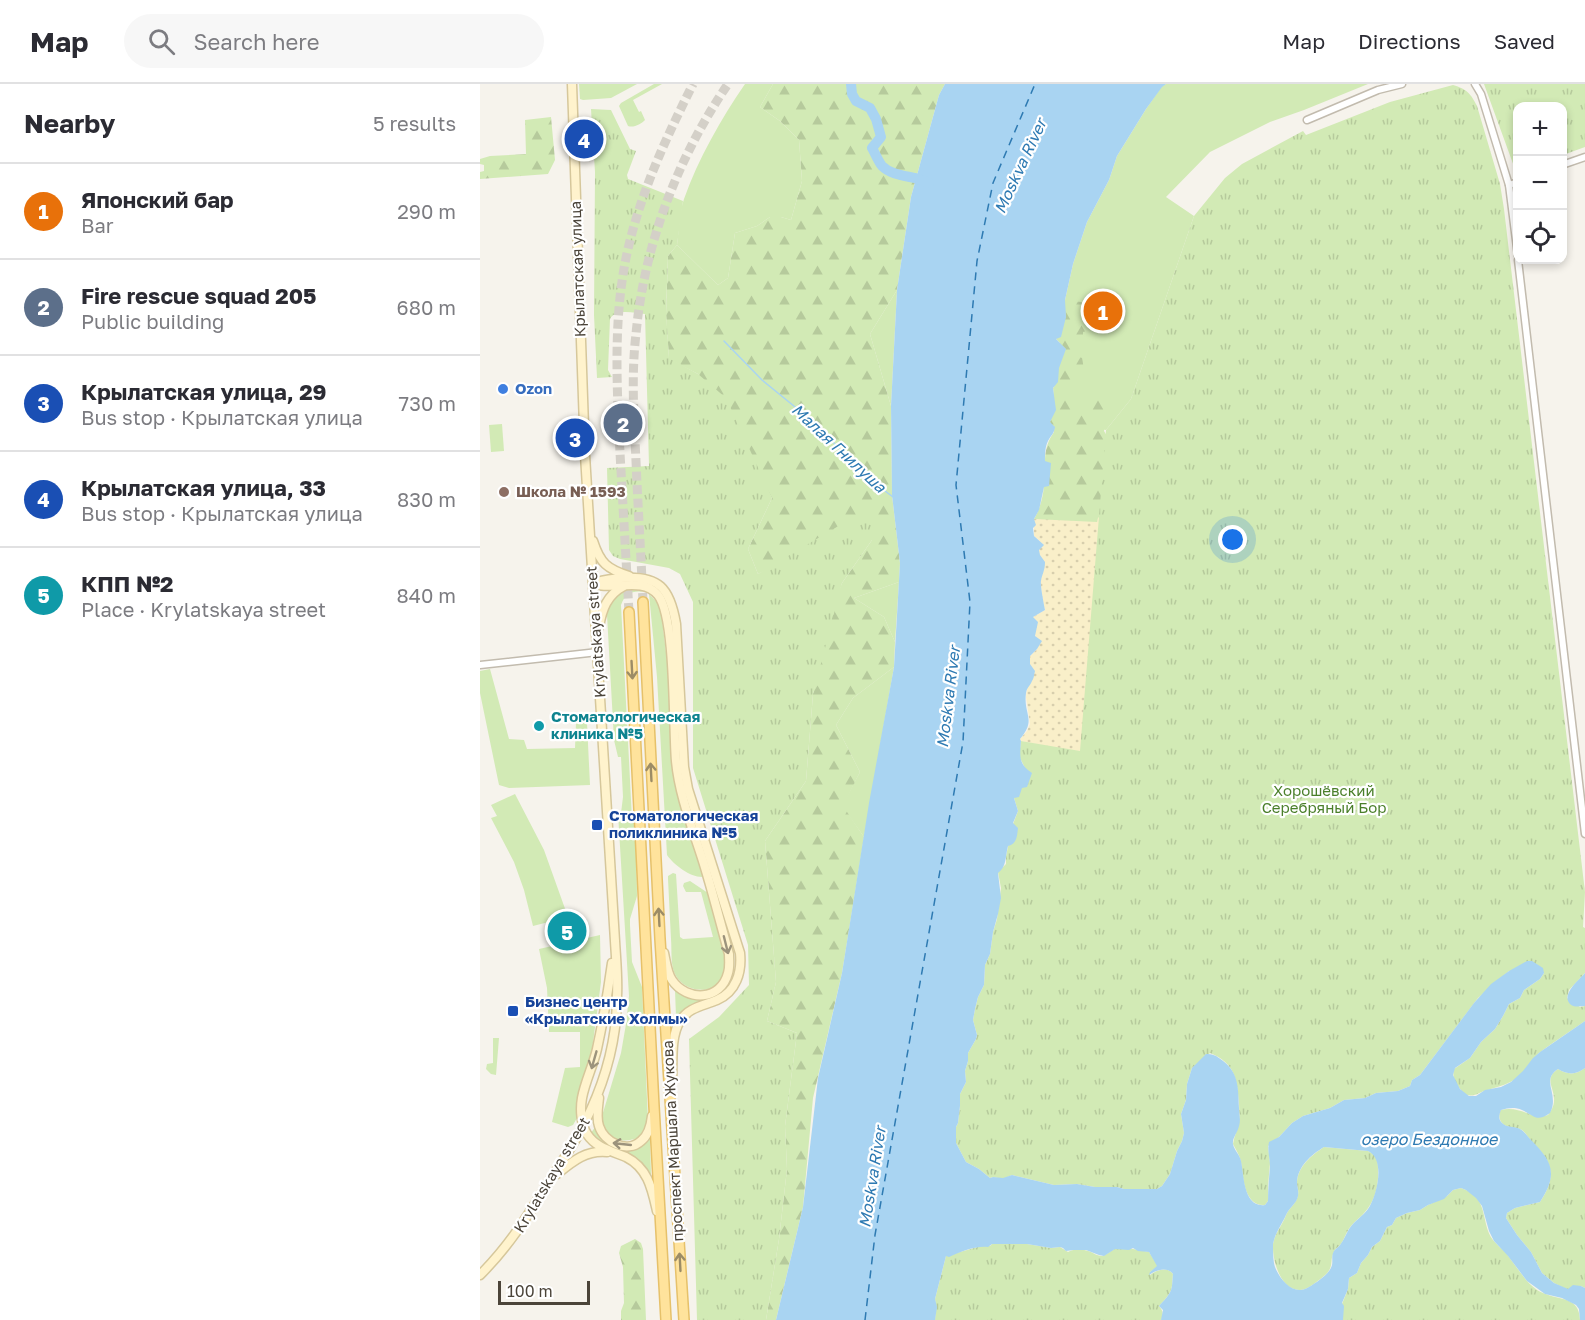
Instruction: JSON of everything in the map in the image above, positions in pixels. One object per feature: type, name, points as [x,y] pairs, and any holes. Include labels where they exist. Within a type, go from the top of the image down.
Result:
[{"type":"main road","name":"Krylatskaya street","points":[[480,1275],[509,1243],[583,1127],[601,1087],[612,1041],[618,998],[589,528],[572,84]]},
{"type":"main road","points":[[589,528],[598,555],[603,562],[632,581],[654,591],[665,607],[678,775],[729,954],[730,964],[724,984],[709,995],[692,995],[685,992],[670,976],[660,939]]},
{"type":"main road","points":[[597,639],[603,608],[623,586],[645,578],[656,583],[667,594],[674,611],[676,624],[684,767],[688,789],[740,953],[739,975],[730,991],[719,999],[695,1007],[682,1018],[678,1025],[675,1038],[671,1102]]},
{"type":"main road","points":[[593,584],[604,579],[632,581]]},
{"type":"main road","name":"проспект Маршала Жукова","points":[[643,602],[660,939],[684,1320]]},
{"type":"main road","name":"проспект Маршала Жукова","points":[[629,612],[666,1320]]},
{"type":"main road","points":[[615,941],[598,1042],[582,1098],[583,1127],[591,1139],[604,1149],[632,1161],[645,1173],[652,1189],[660,1223]]},
{"type":"main road","points":[[601,1087],[598,1124],[603,1134],[612,1143],[630,1146],[642,1141],[649,1131],[654,1106]]},
{"type":"main road","points":[[550,1180],[581,1156],[597,1152],[612,1153]]},
{"type":"street","points":[[1307,120],[1378,90],[1402,84]]},
{"type":"street","points":[[1475,84],[1481,94],[1509,185],[1513,217]]},
{"type":"street","points":[[1567,164],[1585,157]]},
{"type":"street","points":[[1509,185],[1513,184]]},
{"type":"street","points":[[1519,264],[1585,834]]},
{"type":"street","points":[[480,665],[598,652]]},
{"type":"green space","points":[[579,84],[637,84],[611,98],[583,100],[580,99]]},
{"type":"green space","points":[[654,84],[662,84],[633,100],[645,120],[637,125],[628,126],[619,106]]},
{"type":"green space","points":[[745,84],[773,84],[760,107],[780,121],[799,140],[802,181],[791,220],[770,217],[757,226],[735,233],[728,278],[718,285],[677,245],[680,216],[684,199],[703,154]]},
{"type":"green space","points":[[773,84],[945,84],[939,95],[911,197],[897,290],[870,334],[891,406],[892,495],[900,563],[899,582],[854,598],[884,617],[895,642],[894,667],[853,698],[836,725],[860,772],[843,806],[864,837],[842,973],[813,1098],[803,1207],[776,1320],[766,1320],[787,1169],[785,1126],[797,1033],[767,1021],[776,982],[765,841],[806,781],[813,694],[827,624],[842,583],[872,540],[783,563],[758,574],[748,549],[772,498],[698,374],[669,359],[666,314],[668,256],[677,245],[718,285],[728,278],[735,233],[757,226],[770,217],[791,220],[802,181],[799,140],[780,121],[760,107]]},
{"type":"green space","points":[[1166,84],[1368,84],[1270,122],[1210,152],[1166,197],[1194,216],[1131,399],[1106,430],[1050,422],[1065,300],[1073,264],[1087,222],[1109,180],[1117,156],[1146,109],[1162,86]]},
{"type":"green space","points":[[1484,84],[1585,84],[1585,147],[1567,154],[1567,102],[1513,102],[1513,164]]},
{"type":"green space","name":"Хорошёвский Серебряный Бор","points":[[1453,85],[1468,92],[1477,106],[1500,184],[1504,209],[1585,892],[1583,927],[1585,928],[1585,973],[1569,990],[1567,998],[1580,1007],[1585,1006],[1585,1021],[1539,1053],[1520,1075],[1511,1081],[1475,1095],[1466,1095],[1458,1087],[1453,1073],[1454,1069],[1470,1058],[1481,1042],[1495,1029],[1509,1004],[1520,998],[1524,990],[1540,979],[1544,973],[1509,971],[1478,998],[1420,1075],[1412,1080],[1410,1086],[1398,1091],[1376,1093],[1365,1098],[1344,1100],[1330,1108],[1303,1116],[1292,1123],[1268,1146],[1270,1163],[1268,1201],[1265,1205],[1258,1204],[1249,1196],[1240,1160],[1233,1144],[1239,1116],[1236,1079],[1225,1062],[1210,1053],[1192,1068],[1181,1114],[1184,1133],[1182,1141],[1170,1174],[1162,1186],[1157,1189],[1124,1189],[1077,1184],[1054,1185],[1012,1175],[1003,1179],[990,1178],[966,1162],[956,1143],[956,1127],[960,1094],[966,1082],[968,1053],[977,1035],[973,1020],[975,1009],[984,985],[985,965],[990,954],[997,919],[1001,888],[998,872],[1006,864],[1013,824],[1018,811],[1014,798],[1025,768],[1019,756],[1021,741],[1080,751],[1106,430],[1131,399],[1194,216],[1225,178],[1242,164],[1303,131],[1306,135],[1390,102]]},
{"type":"green space","points":[[591,109],[611,110],[630,149],[636,151],[627,175],[628,179],[683,201],[677,245],[668,256],[666,311],[669,358],[698,374],[726,398],[772,498],[748,549],[758,574],[877,503],[872,540],[842,583],[813,694],[806,781],[765,841],[776,982],[767,1021],[797,1033],[785,1126],[787,1169],[766,1320],[697,1320],[689,1039],[719,1017],[749,985],[748,945],[693,768],[693,602],[680,574],[669,568],[620,559],[613,556],[609,550],[607,468],[649,466],[645,314],[621,312],[616,313],[610,319],[608,370],[612,377],[597,378],[594,315],[595,172]]},
{"type":"green space","points":[[551,117],[555,160],[548,174],[480,179],[480,172],[484,171],[484,165],[480,164],[480,159],[490,156],[526,154],[525,120]]},
{"type":"green space","points":[[897,290],[891,406],[870,334]]},
{"type":"green space","points":[[1065,300],[1086,305],[1088,309],[1082,318],[1089,319],[1090,330],[1083,332],[1085,342],[1075,349],[1074,355],[1082,358],[1083,370],[1069,387],[1071,393],[1069,402],[1079,410],[1084,406],[1086,400],[1094,396],[1102,398],[1106,417],[1103,503],[1097,528],[1034,519],[1043,492],[1046,450],[1054,432],[1050,422],[1056,410],[1053,388],[1058,382],[1059,368],[1066,349],[1056,339],[1066,317]]},
{"type":"green space","points":[[502,424],[504,451],[491,452],[489,425]]},
{"type":"green space","points":[[899,582],[895,642],[884,617],[854,598]]},
{"type":"green space","points":[[632,589],[645,592],[630,593],[621,605],[632,819],[636,819],[637,896],[630,925],[632,962],[642,987],[648,1121],[645,1131],[635,1139],[619,1140],[610,1135],[604,1127],[602,1116],[621,1053],[629,996],[618,813],[621,813],[623,797],[621,757],[618,757],[614,740],[607,615],[615,598],[622,592]]},
{"type":"green space","points":[[649,594],[658,603],[661,611],[669,677],[702,877],[683,870],[667,855],[657,677]]},
{"type":"green space","points":[[894,667],[864,837],[842,806],[860,772],[836,725],[853,698]]},
{"type":"green space","points":[[490,669],[509,739],[524,740],[527,749],[575,748],[576,723],[587,723],[590,785],[509,788],[499,785],[480,693],[480,671]]},
{"type":"green space","points":[[515,794],[544,850],[568,917],[533,926],[514,862],[491,818],[497,816],[491,805]]},
{"type":"green space","points":[[676,874],[680,937],[683,939],[713,937],[701,892],[686,892],[684,883],[690,881],[711,895],[726,964],[723,978],[713,988],[700,990],[686,986],[674,972],[668,879],[668,876]]},
{"type":"green space","points":[[600,935],[601,982],[592,1050],[576,1103],[577,1118],[573,1125],[568,1127],[552,1122],[565,1068],[580,1067],[580,1032],[549,1032],[547,988],[539,949]]},
{"type":"green space","points":[[675,990],[705,999],[690,1005],[676,1017]]},
{"type":"green space","points":[[493,1038],[499,1038],[496,1075],[486,1069],[487,1064],[493,1063]]},
{"type":"green space","points":[[1585,1068],[1585,1288],[1581,1286],[1568,1290],[1554,1283],[1542,1273],[1531,1252],[1506,1218],[1507,1213],[1515,1208],[1540,1202],[1551,1176],[1544,1155],[1526,1134],[1520,1129],[1504,1125],[1499,1116],[1501,1110],[1508,1109],[1537,1116],[1548,1115],[1554,1103],[1551,1076],[1558,1069],[1575,1073]]},
{"type":"green space","points":[[595,1127],[600,1138],[613,1147],[650,1139],[651,1174],[637,1160],[598,1139],[591,1133]]},
{"type":"green space","points":[[1324,1147],[1368,1151],[1373,1154],[1378,1163],[1377,1187],[1368,1208],[1350,1227],[1342,1243],[1335,1250],[1331,1267],[1327,1273],[1310,1287],[1297,1290],[1290,1287],[1280,1276],[1274,1259],[1273,1244],[1287,1212],[1297,1198],[1300,1171],[1310,1157]]},
{"type":"green space","points":[[1461,1188],[1476,1198],[1493,1240],[1527,1281],[1539,1291],[1573,1303],[1579,1312],[1580,1320],[1343,1320],[1342,1304],[1348,1289],[1349,1278],[1357,1273],[1361,1263],[1372,1247],[1380,1241],[1387,1227],[1392,1225],[1396,1218],[1420,1210],[1447,1196],[1453,1190]]},
{"type":"green space","points":[[635,1239],[641,1243],[643,1249],[646,1320],[621,1320],[624,1303],[623,1267],[619,1253],[621,1246]]},
{"type":"green space","points":[[992,1244],[1060,1247],[1068,1252],[1083,1250],[1102,1256],[1119,1248],[1149,1252],[1158,1266],[1150,1272],[1150,1275],[1165,1269],[1173,1274],[1170,1292],[1159,1306],[1163,1313],[1162,1318],[1161,1320],[935,1320],[935,1299],[946,1256]]},
{"type":"sand","points":[[1106,510],[1095,756],[1020,739],[1030,724],[1026,697],[1030,656],[1037,649],[1033,617],[1045,610],[1040,576],[1040,541],[1034,536],[1034,519],[1097,522]]},
{"type":"water","points":[[945,84],[1166,84],[1146,109],[1117,156],[1109,180],[1087,222],[1073,264],[1065,300],[1066,317],[1061,337],[1056,339],[1066,349],[1059,368],[1058,382],[1053,388],[1056,410],[1050,422],[1055,427],[1047,443],[1045,456],[1045,461],[1051,463],[1049,486],[1044,487],[1039,510],[1034,519],[1036,525],[1033,528],[1034,536],[1044,545],[1039,550],[1045,562],[1041,583],[1045,610],[1033,617],[1038,622],[1035,636],[1042,641],[1030,656],[1030,664],[1035,671],[1026,693],[1029,721],[1020,739],[1022,763],[1032,773],[1027,787],[1022,788],[1019,797],[1014,798],[1018,811],[1013,823],[1018,828],[1017,834],[1015,842],[1008,846],[1004,864],[998,873],[1001,898],[990,954],[985,965],[984,985],[978,997],[973,1020],[977,1035],[968,1053],[966,1082],[960,1094],[956,1143],[966,1162],[990,1178],[1012,1175],[1054,1185],[1077,1184],[1124,1189],[1157,1189],[1162,1186],[1170,1174],[1182,1141],[1184,1133],[1181,1114],[1192,1068],[1206,1054],[1210,1054],[1226,1063],[1234,1074],[1240,1122],[1233,1144],[1240,1159],[1249,1196],[1258,1205],[1265,1205],[1268,1201],[1269,1142],[1279,1137],[1292,1123],[1303,1116],[1330,1108],[1344,1100],[1398,1091],[1410,1086],[1412,1080],[1420,1075],[1491,984],[1509,971],[1527,961],[1532,961],[1543,968],[1544,973],[1540,979],[1524,990],[1520,998],[1509,1004],[1495,1029],[1481,1042],[1470,1058],[1455,1068],[1453,1075],[1460,1089],[1469,1096],[1476,1096],[1485,1090],[1501,1087],[1511,1082],[1540,1052],[1585,1021],[1585,1068],[1572,1073],[1558,1069],[1553,1074],[1550,1083],[1553,1100],[1550,1113],[1538,1118],[1512,1108],[1501,1110],[1499,1117],[1504,1125],[1518,1128],[1538,1147],[1548,1161],[1551,1175],[1550,1183],[1540,1202],[1515,1208],[1507,1213],[1506,1218],[1531,1252],[1542,1273],[1554,1283],[1568,1289],[1573,1285],[1585,1288],[1585,1320],[1580,1320],[1579,1309],[1576,1305],[1562,1298],[1545,1294],[1527,1281],[1494,1241],[1482,1206],[1476,1198],[1461,1188],[1453,1190],[1444,1199],[1396,1218],[1392,1225],[1387,1227],[1380,1241],[1372,1247],[1361,1263],[1357,1273],[1349,1278],[1348,1289],[1342,1303],[1344,1306],[1343,1320],[1161,1320],[1163,1310],[1159,1306],[1170,1292],[1173,1274],[1165,1269],[1149,1275],[1157,1266],[1149,1252],[1133,1248],[1115,1249],[1104,1256],[1086,1250],[1066,1251],[1060,1247],[992,1244],[988,1247],[974,1248],[946,1256],[935,1299],[937,1307],[935,1320],[776,1320],[803,1207],[818,1078],[842,973],[869,803],[894,667],[900,563],[892,495],[891,406],[897,290],[911,197],[939,95]],"holes":[[[1324,1147],[1368,1151],[1374,1155],[1377,1162],[1378,1178],[1374,1196],[1366,1212],[1351,1226],[1334,1251],[1332,1265],[1326,1275],[1303,1290],[1288,1286],[1275,1267],[1273,1244],[1287,1212],[1297,1199],[1297,1182],[1300,1171],[1310,1157]]]},
{"type":"water","points":[[1585,973],[1585,1006],[1573,1006],[1568,1000],[1569,992]]},
{"type":"waterway","points":[[851,84],[852,94],[856,101],[870,108],[876,119],[881,137],[872,148],[882,166],[892,173],[929,183]]},
{"type":"waterway","name":"Малая Гнилуша","points":[[724,341],[762,380],[816,424],[864,475],[893,497]]},
{"type":"ferry route","points":[[865,1320],[875,1235],[963,742],[970,602],[956,485],[977,261],[993,183],[1035,84]]},
{"type":"tunnel","points":[[629,612],[617,380],[619,306],[626,258],[638,213],[663,147],[693,84]]},
{"type":"tunnel","points":[[643,602],[633,397],[634,350],[640,301],[655,235],[666,203],[694,141],[728,84]]},
{"type":"place","name":"Крылатская улица, 33","points":[[584,139]]},
{"type":"place","name":"Японский бар","points":[[1103,311]]},
{"type":"place","name":"Ozon","points":[[503,389]]},
{"type":"place","name":"Fire rescue squad 205","points":[[623,423]]},
{"type":"place","name":"Крылатская улица, 29","points":[[575,438]]},
{"type":"place","name":"Школа № 1593","points":[[504,492]]},
{"type":"place","name":"Стоматологическая клиника №5","points":[[539,726]]},
{"type":"place","name":"Стоматологическая поликлиника №5","points":[[597,825]]},
{"type":"place","name":"КПП №2","points":[[567,931]]},
{"type":"place","name":"Бизнес центр «Крылатские Холмы»","points":[[513,1011]]},
{"type":"water label","name":"Moskva River","points":[[1020,166]]},
{"type":"water label","name":"Moskva River","points":[[948,697]]},
{"type":"water label","name":"озеро Бездонное","points":[[1429,1139]]},
{"type":"water label","name":"Moskva River","points":[[872,1177]]}]
